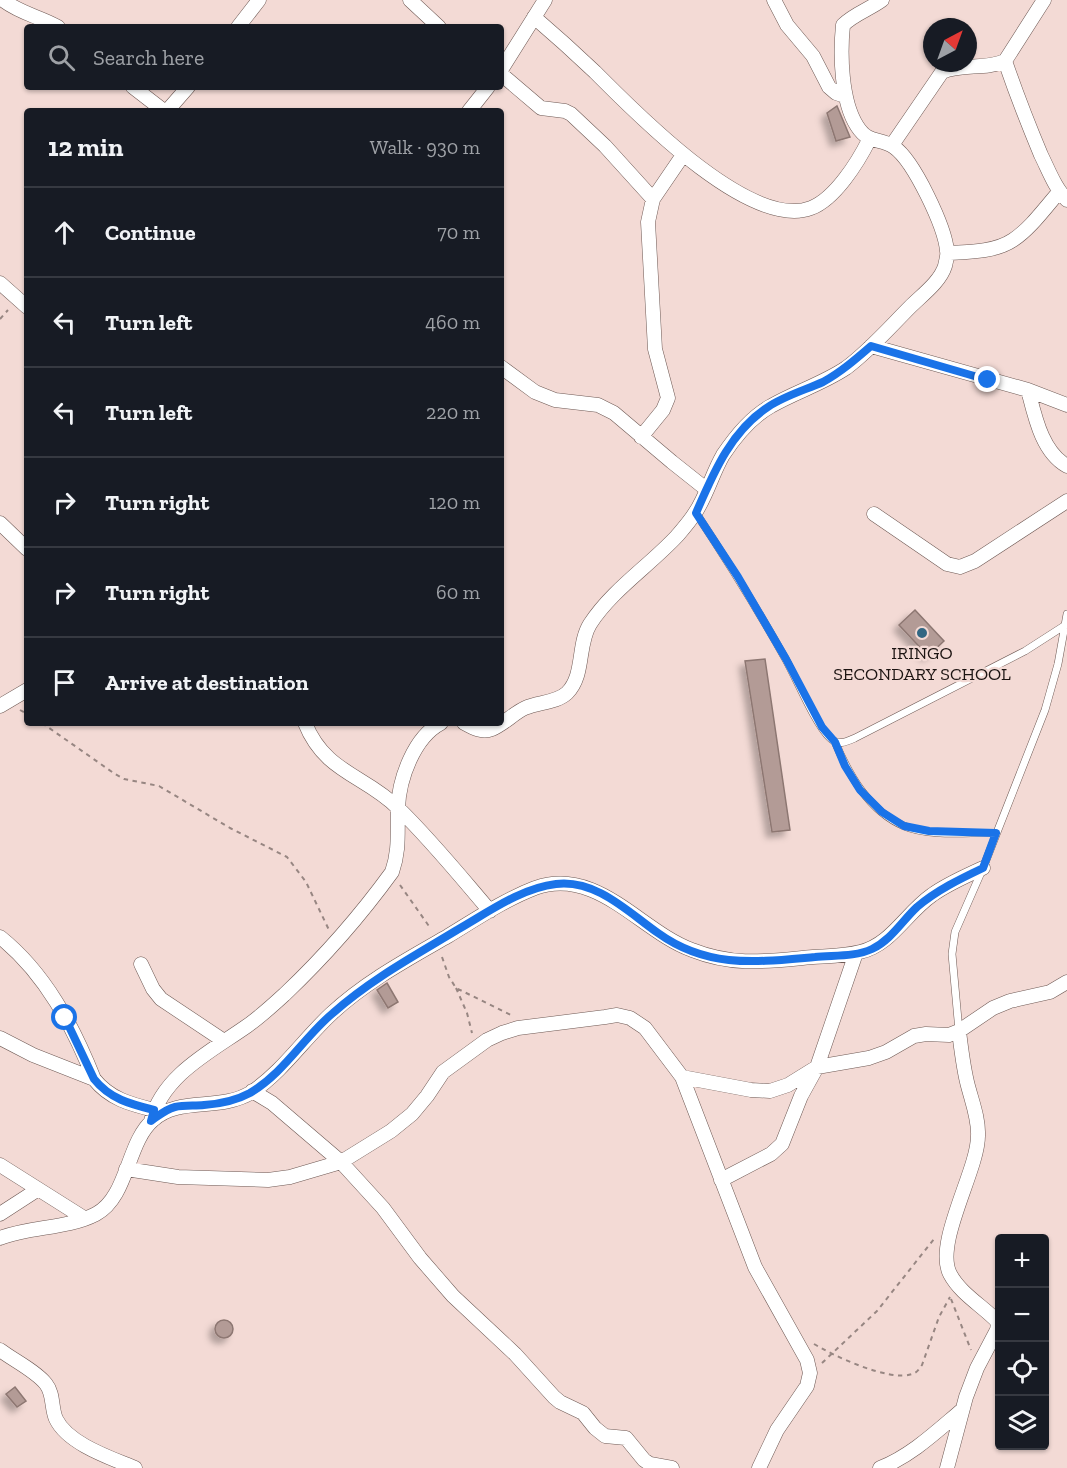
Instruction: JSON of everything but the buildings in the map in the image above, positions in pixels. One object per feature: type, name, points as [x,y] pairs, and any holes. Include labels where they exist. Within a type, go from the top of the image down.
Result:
[{"type":"street","points":[[3,0],[53,24]]},
{"type":"street","points":[[240,24],[259,0]]},
{"type":"street","points":[[410,0],[436,24]]},
{"type":"street","points":[[504,65],[545,0]]},
{"type":"street","points":[[774,0],[788,25],[813,56],[829,87],[845,96]]},
{"type":"street","points":[[504,721],[527,707],[562,698],[570,690],[578,673],[582,646],[589,626],[601,609],[677,536],[696,513],[719,462],[748,424],[769,406],[824,381],[847,367],[936,281],[944,268],[948,253],[943,234],[921,184],[901,154],[892,145],[869,140],[857,127],[845,96],[842,57],[843,25],[849,19],[882,0]]},
{"type":"street","points":[[892,145],[942,72],[952,67],[996,65],[1005,62],[1044,0]]},
{"type":"street","points":[[534,17],[683,155],[748,198],[773,207],[809,209],[823,202],[861,157],[869,140]]},
{"type":"street","points":[[948,253],[974,251],[1013,240],[1063,196],[1026,121],[1005,62]]},
{"type":"street","points":[[504,77],[541,108],[571,114],[620,160],[653,199]]},
{"type":"street","points":[[137,90],[162,108]]},
{"type":"street","points":[[169,108],[185,90]]},
{"type":"street","points":[[471,108],[486,90]]},
{"type":"street","points":[[641,437],[663,410],[668,398],[655,349],[648,222],[653,199],[683,155]]},
{"type":"street","points":[[0,283],[24,304]]},
{"type":"street","points":[[871,346],[1028,390],[1067,405]]},
{"type":"street","points":[[504,369],[535,392],[555,400],[598,405],[614,413],[706,489]]},
{"type":"street","points":[[1028,390],[1044,440],[1053,455],[1067,466]]},
{"type":"street","points":[[874,514],[947,564],[960,567],[975,561],[1014,537],[1067,501]]},
{"type":"street","points":[[0,523],[24,546]]},
{"type":"street","points":[[0,706],[24,692]]},
{"type":"street","points":[[306,726],[311,737],[326,756],[342,770],[378,791],[398,807],[490,910]]},
{"type":"street","points":[[0,1238],[98,1213],[108,1204],[159,1099],[172,1083],[197,1060],[248,1026],[284,995],[335,943],[392,872],[398,856],[400,790],[415,749],[425,735],[437,726]]},
{"type":"street","points":[[472,726],[482,730],[497,726]]},
{"type":"street","points":[[0,937],[17,950],[45,984],[80,1045],[94,1079],[111,1096],[152,1116],[175,1107],[225,1102],[252,1091],[282,1067],[331,1014],[364,988],[490,910],[537,888],[558,883],[596,890],[617,902],[666,938],[691,950],[726,961],[764,962],[856,954],[871,949],[888,938],[915,909],[932,895],[983,868]]},
{"type":"street","points":[[721,1180],[771,1154],[782,1144],[801,1095],[817,1066],[856,954]]},
{"type":"street","points":[[141,964],[153,989],[161,999],[224,1041]]},
{"type":"street","points":[[682,1077],[770,1091],[788,1085],[817,1066],[869,1058],[886,1052],[914,1036],[949,1035],[959,1031],[993,1008],[1010,1001],[1050,992],[1067,982]]},
{"type":"street","points":[[126,1169],[178,1177],[268,1180],[290,1177],[341,1162],[383,1137],[412,1114],[443,1072],[473,1049],[502,1032],[616,1016],[630,1018],[645,1028],[682,1077],[755,1267],[807,1359],[810,1373],[807,1386],[777,1430],[759,1468]]},
{"type":"street","points":[[947,1468],[976,1368],[998,1324],[956,1283],[949,1273],[951,1231],[957,1205],[975,1159],[978,1136],[976,1117],[965,1075],[959,1031]]},
{"type":"street","points":[[0,1038],[33,1055],[94,1079]]},
{"type":"street","points":[[252,1091],[272,1102],[341,1162],[383,1209],[420,1258],[453,1296],[515,1354],[554,1397],[583,1413],[605,1436],[626,1438],[650,1464],[672,1468]]},
{"type":"street","points":[[0,1165],[84,1218]]},
{"type":"street","points":[[0,1214],[37,1190]]},
{"type":"street","points":[[0,1350],[45,1383],[52,1394],[55,1417],[70,1436],[102,1455],[135,1468]]},
{"type":"street","points":[[880,1468],[893,1463],[962,1410]]},
{"type":"lane","points":[[696,513],[738,577],[786,659],[822,727],[835,742],[845,766],[860,790],[882,812],[904,826],[929,831],[996,833]]},
{"type":"lane","points":[[959,1031],[952,954],[955,932],[983,868],[1045,710],[1058,664],[1067,614]]},
{"type":"lane","points":[[835,742],[843,743],[855,738],[1014,656],[1066,625]]},
{"type":"path","points":[[46,726],[124,779],[159,786],[230,828],[287,857],[306,882],[335,943]]},
{"type":"path","points":[[392,872],[438,942],[449,977],[467,1013],[473,1049]]},
{"type":"path","points":[[456,987],[485,1004],[538,1026]]},
{"type":"path","points":[[810,1373],[877,1311],[935,1237]]},
{"type":"path","points":[[949,1273],[950,1297],[976,1368]]},
{"type":"path","points":[[789,1328],[832,1354],[880,1372],[902,1376],[911,1375],[918,1372],[922,1365],[939,1317],[950,1297]]},
{"type":"place","name":"IRINGO SECONDARY SCHOOL","points":[[922,633]]},
{"type":"route","points":[[65,1018],[80,1045],[94,1079],[101,1088],[122,1101],[154,1110],[151,1121],[164,1111],[175,1107],[225,1102],[252,1091],[282,1067],[331,1014],[364,988],[490,910],[537,888],[558,883],[596,890],[617,902],[666,938],[691,950],[726,961],[764,962],[856,954],[871,949],[888,938],[915,909],[932,895],[983,868],[996,833],[929,831],[904,826],[882,812],[860,790],[845,766],[835,742],[822,727],[786,659],[738,577],[696,513],[719,462],[748,424],[769,406],[824,381],[847,367],[871,346],[988,380]]}]
